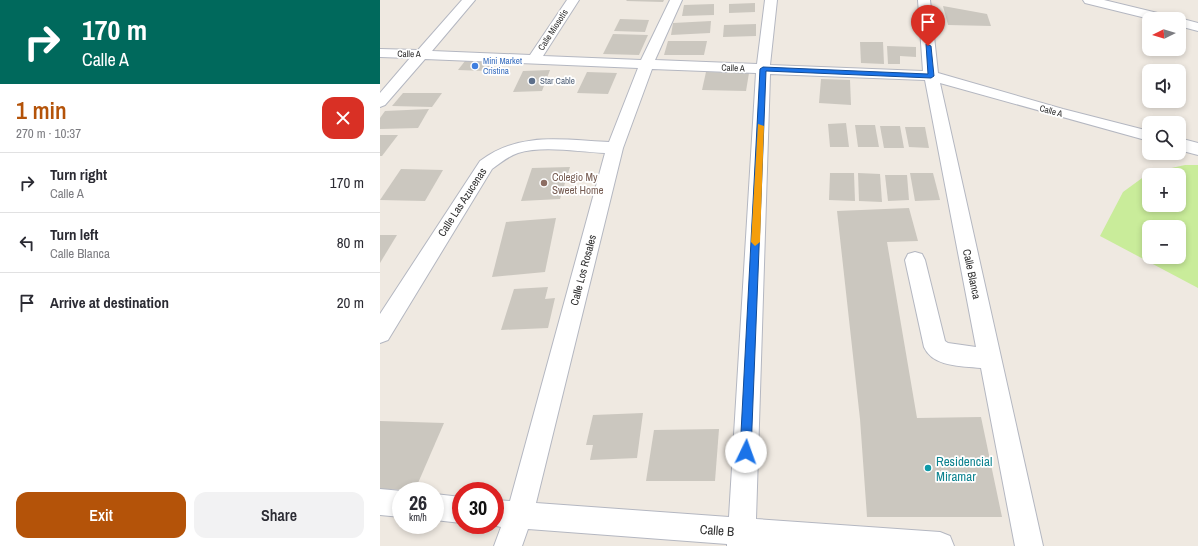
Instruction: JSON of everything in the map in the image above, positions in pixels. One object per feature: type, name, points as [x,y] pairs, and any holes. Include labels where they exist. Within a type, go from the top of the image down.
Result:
[{"type":"street","points":[[380,102],[469,0]]},
{"type":"street","name":"Calle Miosotis","points":[[534,59],[573,0]]},
{"type":"street","name":"Calle Los Rosales","points":[[508,546],[507,514],[615,148],[646,65],[676,0]]},
{"type":"street","points":[[742,539],[763,69],[771,0]]},
{"type":"street","name":"Calle Blanca","points":[[924,0],[931,76],[1029,546]]},
{"type":"street","points":[[1089,0],[1142,13]]},
{"type":"street","points":[[1186,24],[1198,27]]},
{"type":"street","name":"Calle A","points":[[380,53],[931,76],[1060,113],[1142,134]]},
{"type":"street","name":"Calle Las Azucenas","points":[[380,333],[486,165],[500,154],[517,148],[536,146],[615,148]]},
{"type":"street","points":[[1186,146],[1198,149]]},
{"type":"street","points":[[915,260],[935,346],[944,353],[990,359]]},
{"type":"street","points":[[380,502],[392,503]]},
{"type":"street","name":"Calle B","points":[[507,514],[742,539],[940,546]]},
{"type":"green space","points":[[1185,165],[1198,165],[1198,288],[1153,264],[1186,264],[1186,220],[1142,220],[1142,258],[1100,236],[1123,192],[1142,178],[1142,212],[1186,212],[1186,168],[1172,168]]},
{"type":"building","points":[[664,0],[663,2],[626,1]]},
{"type":"building","points":[[755,3],[755,12],[729,13],[729,4]]},
{"type":"building","points":[[714,4],[714,15],[682,16],[684,5]]},
{"type":"building","points":[[943,6],[987,14],[991,26],[948,25]]},
{"type":"building","points":[[620,19],[649,20],[645,32],[614,31]]},
{"type":"building","points":[[711,21],[710,33],[671,35],[673,23]]},
{"type":"building","points":[[756,24],[756,36],[723,37],[724,25]]},
{"type":"building","points":[[613,34],[648,35],[639,55],[603,54]]},
{"type":"building","points":[[668,41],[707,41],[704,55],[664,55]]},
{"type":"building","points":[[860,42],[883,42],[884,64],[861,63]]},
{"type":"building","points":[[887,46],[916,47],[916,57],[900,56],[900,64],[888,64]]},
{"type":"building","name":"Mini Market Cristina","points":[[465,61],[492,63],[486,71],[458,70]]},
{"type":"building","name":"Star Cable","points":[[550,70],[542,91],[513,92],[523,71]]},
{"type":"building","points":[[587,72],[617,73],[608,94],[577,93]]},
{"type":"building","points":[[706,72],[749,73],[746,91],[702,90]]},
{"type":"building","points":[[821,79],[850,80],[851,105],[819,103]]},
{"type":"building","points":[[403,93],[442,93],[432,107],[392,106]]},
{"type":"building","points":[[429,109],[418,128],[380,129],[380,118],[385,111]]},
{"type":"building","points":[[846,123],[849,147],[830,147],[828,124]]},
{"type":"building","points":[[855,125],[875,125],[879,147],[858,147]]},
{"type":"building","points":[[880,126],[900,126],[904,148],[884,148]]},
{"type":"building","points":[[905,127],[925,127],[929,148],[909,147]]},
{"type":"building","points":[[380,135],[398,135],[382,156],[380,156]]},
{"type":"building","points":[[570,167],[560,199],[521,201],[532,168]]},
{"type":"building","points":[[401,169],[443,170],[425,201],[380,200]]},
{"type":"building","points":[[830,173],[854,173],[855,201],[829,200]]},
{"type":"building","points":[[858,173],[880,174],[882,202],[859,201]]},
{"type":"building","points":[[910,173],[933,173],[940,200],[915,201]]},
{"type":"building","points":[[885,175],[907,175],[909,200],[888,201]]},
{"type":"building","points":[[909,208],[918,241],[887,242],[917,418],[981,417],[1002,517],[867,517],[860,419],[837,211]]},
{"type":"building","points":[[556,218],[545,272],[492,277],[506,222]]},
{"type":"building","points":[[380,235],[397,235],[380,263]]},
{"type":"building","points":[[548,287],[545,299],[555,298],[548,328],[501,330],[514,289]]},
{"type":"building","points":[[643,413],[637,458],[590,460],[593,445],[586,445],[593,415]]},
{"type":"building","points":[[380,421],[444,423],[418,482],[392,482],[392,489],[380,489]]},
{"type":"building","points":[[719,429],[715,481],[646,481],[654,430]]},
{"type":"slow traffic","points":[[755,242],[761,126]]},
{"type":"place","name":"Mini Market Cristina","points":[[475,66]]},
{"type":"place","name":"Star Cable","points":[[532,81]]},
{"type":"place","name":"Colegio My Sweet Home","points":[[544,183]]},
{"type":"place","name":"Residencial Miramar","points":[[928,468]]},
{"type":"route","points":[[746,452],[763,69],[931,76],[928,46]]}]
